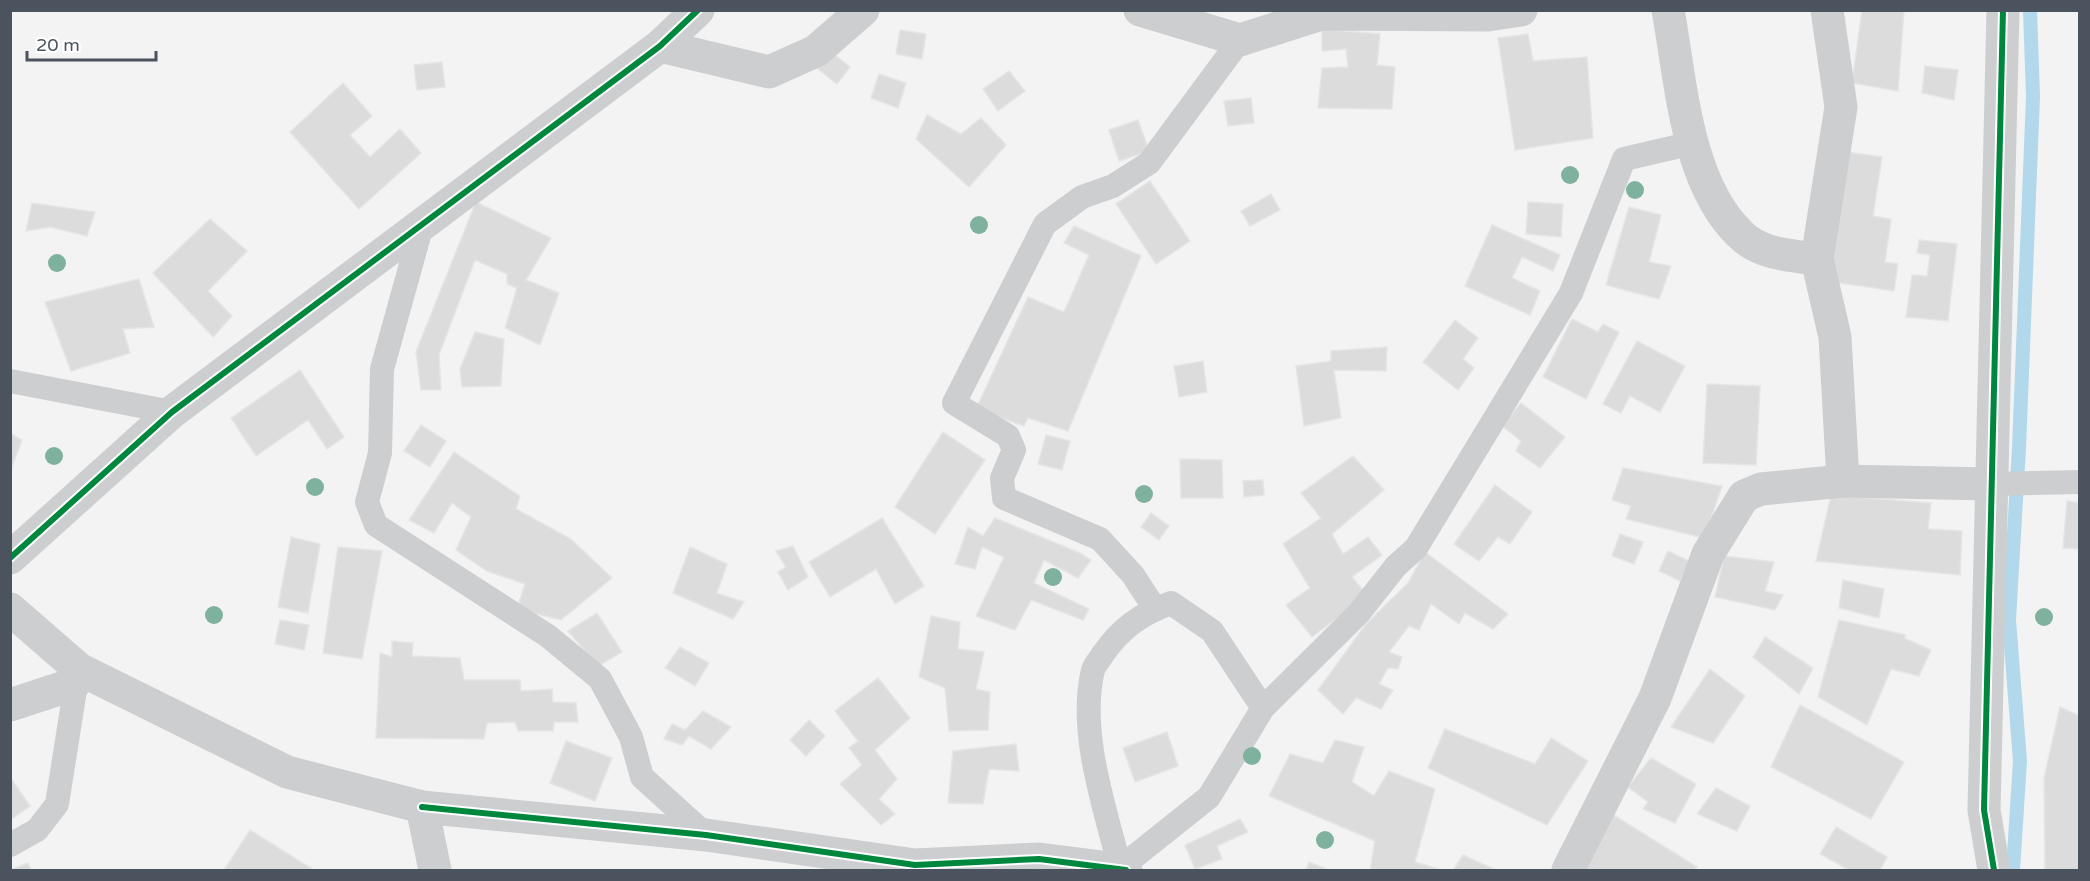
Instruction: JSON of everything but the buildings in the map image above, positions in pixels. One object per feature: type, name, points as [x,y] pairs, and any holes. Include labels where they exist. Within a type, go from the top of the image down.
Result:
[{"type":"street","points":[[10,558],[172,412],[660,46],[698,10]]},
{"type":"street","points":[[660,46],[769,72],[816,51],[863,10]]},
{"type":"street","points":[[1140,10],[1240,40],[1321,15],[1488,15],[1521,10]]},
{"type":"street","points":[[1668,10],[1693,143],[1709,192],[1741,236],[1778,254],[1817,259]]},
{"type":"street","points":[[1827,10],[1841,107],[1817,259],[1835,337],[1843,481]]},
{"type":"street","points":[[1994,870],[1983,810],[2003,10]]},
{"type":"street","points":[[1568,870],[1655,698],[1708,554],[1744,496],[1761,489],[1843,481],[1991,484]]},
{"type":"street","points":[[10,609],[77,677],[287,772],[422,807],[705,836],[915,865],[1039,859],[1123,869]]},
{"type":"street","points":[[10,705],[77,677]]},
{"type":"street","points":[[422,807],[435,870]]},
{"type":"lane","points":[[1155,609],[1133,575],[1100,539],[1004,498],[1002,478],[1014,450],[1008,436],[954,403],[1045,224],[1082,197],[1113,186],[1149,163],[1240,40]]},
{"type":"lane","points":[[1263,708],[1212,631],[1171,603],[1143,614],[1117,633],[1094,668],[1088,713],[1097,779],[1123,869],[1209,797],[1263,708],[1358,614],[1396,566],[1416,548],[1571,292],[1624,159],[1693,143]]},
{"type":"lane","points":[[422,225],[382,369],[380,453],[367,502],[376,525],[548,636],[600,679],[631,737],[642,777],[705,836]]},
{"type":"lane","points":[[10,381],[172,412]]},
{"type":"lane","points":[[1991,484],[2079,483]]},
{"type":"lane","points":[[10,845],[37,830],[57,804],[77,677]]},
{"type":"waterway","points":[[2013,870],[2020,761],[2009,620],[2019,448],[2033,96],[2030,10]]},
{"type":"cycle path","points":[[10,558],[172,412],[660,46],[698,10]]},
{"type":"cycle path","points":[[1994,870],[1984,810],[2003,10]]},
{"type":"cycle path","points":[[422,807],[706,835],[915,865],[1039,859],[1126,870]]}]
